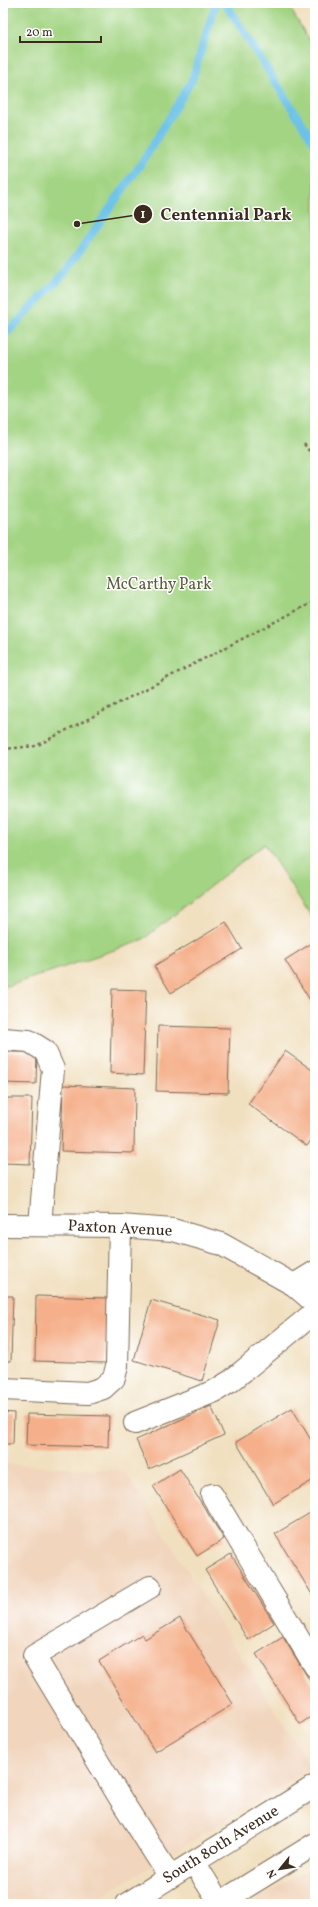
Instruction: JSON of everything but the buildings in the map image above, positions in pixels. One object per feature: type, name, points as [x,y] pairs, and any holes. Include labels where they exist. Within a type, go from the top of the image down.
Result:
[{"type":"street","points":[[3,1039],[29,1041],[45,1051],[54,1069],[40,1226]]},
{"type":"street","name":"Paxton Avenue","points":[[3,1225],[120,1226],[173,1230],[221,1244],[294,1285],[315,1303]]},
{"type":"street","points":[[3,1389],[88,1393],[103,1388],[114,1378],[117,1366],[120,1226]]},
{"type":"street","points":[[294,1285],[315,1272]]},
{"type":"street","points":[[135,1423],[215,1391],[231,1381],[315,1312]]},
{"type":"street","points":[[212,1495],[315,1666]]},
{"type":"street","points":[[150,1588],[34,1656],[170,1877]]},
{"type":"street","name":"South 80th Avenue","points":[[127,1904],[315,1786]]},
{"type":"street","points":[[194,1862],[219,1904],[315,1844]]},
{"type":"path","points":[[304,444],[315,459]]},
{"type":"path","points":[[3,749],[36,746],[315,601]]},
{"type":"shaded area","points":[[3,1464],[125,1471],[311,1768],[89,1904],[3,1904]]},
{"type":"shaded area","points":[[315,1865],[315,1904],[249,1904]]},
{"type":"green space","name":"McCarthy Park","points":[[3,3],[287,3],[315,50],[315,922],[264,844],[141,941],[8,986],[3,986]]},
{"type":"waterway","points":[[3,337],[64,274],[145,158],[192,80],[216,3]]},
{"type":"waterway","points":[[225,3],[315,144]]},
{"type":"place","name":"Centennial Park","points":[[77,224]]}]
